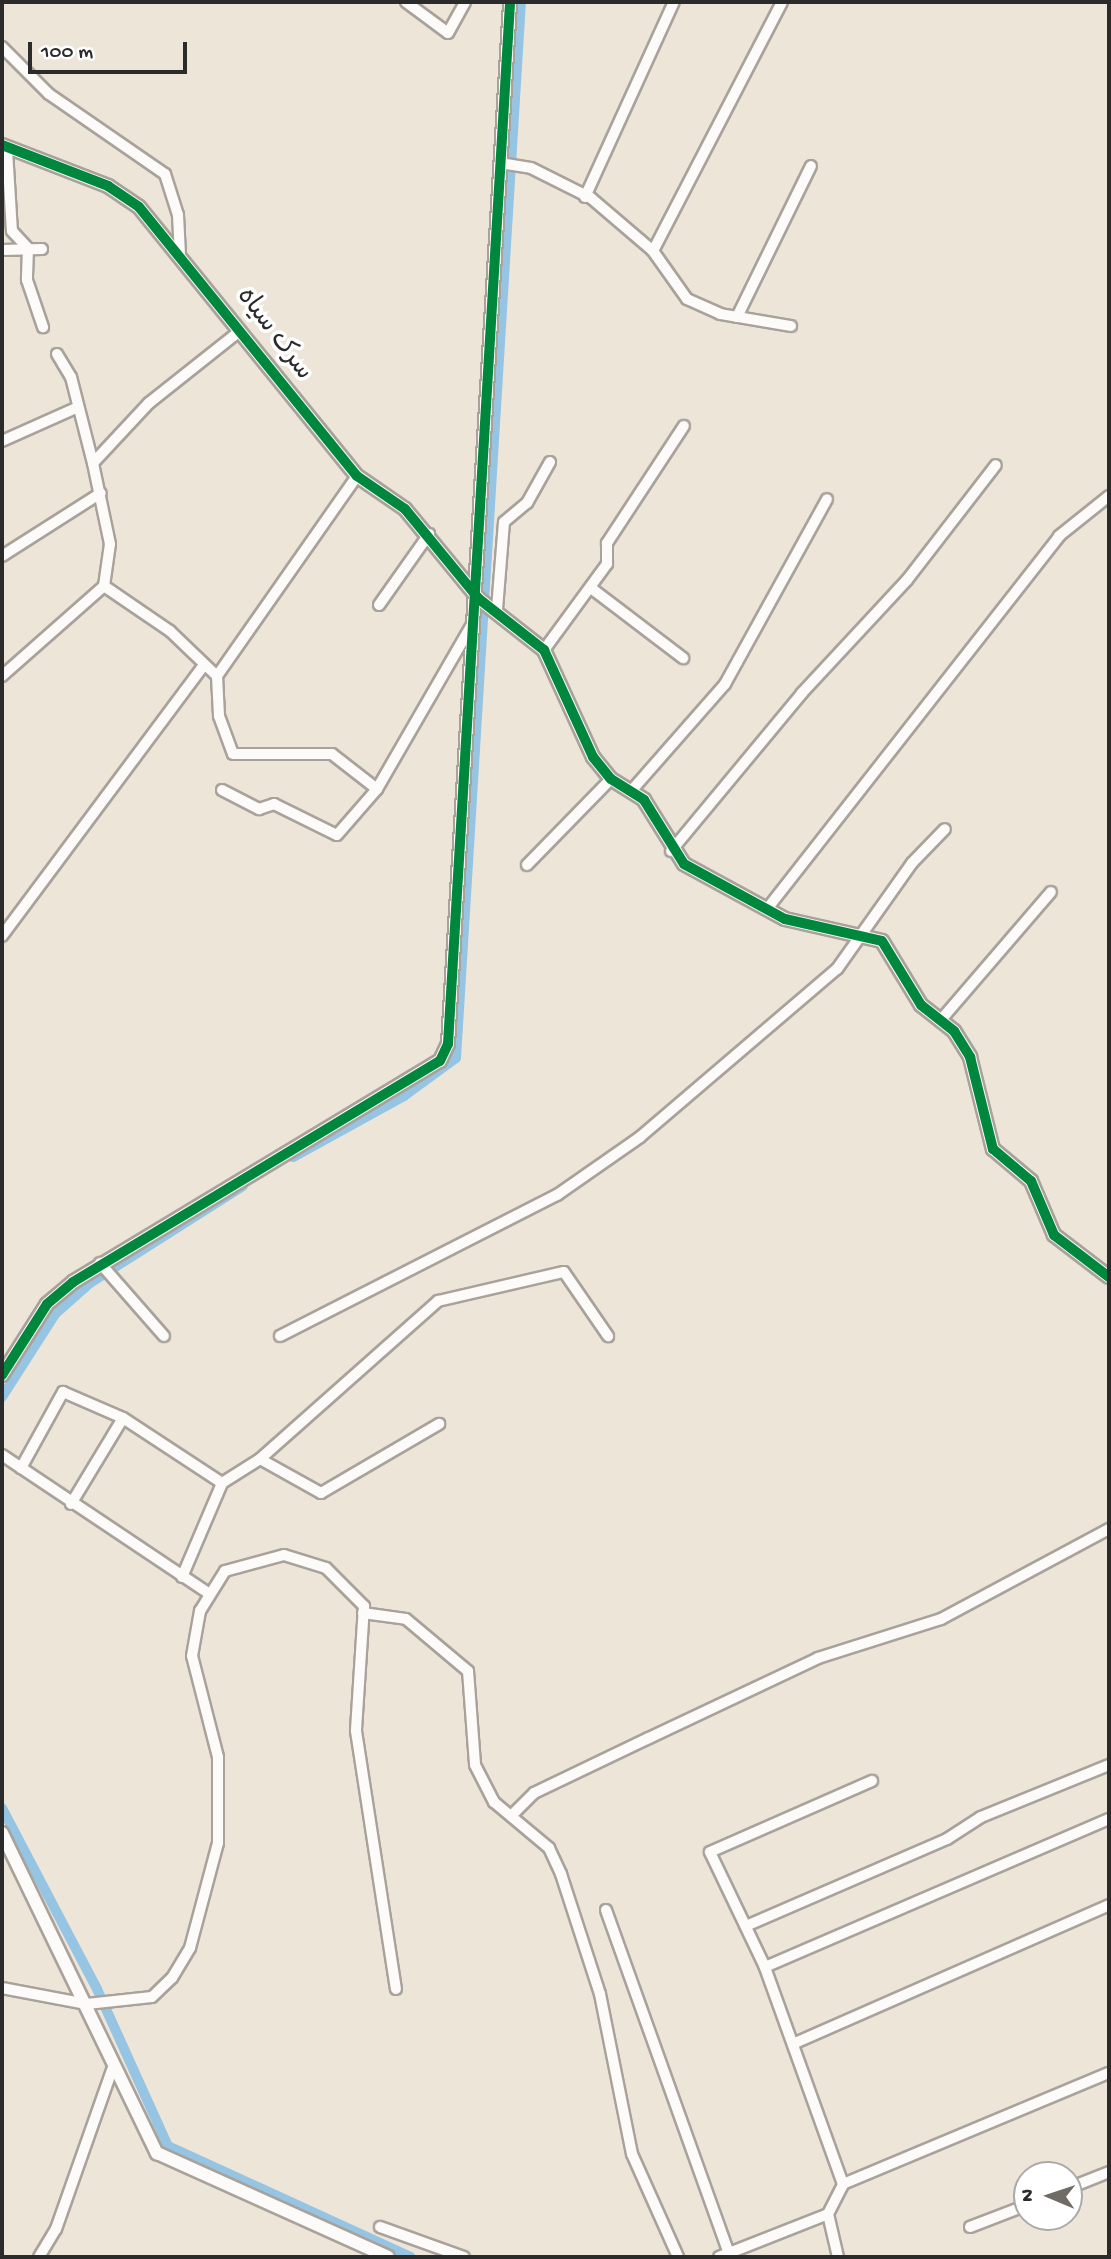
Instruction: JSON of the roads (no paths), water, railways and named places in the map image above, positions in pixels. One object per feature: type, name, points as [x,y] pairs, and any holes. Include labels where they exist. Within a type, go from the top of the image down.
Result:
[{"type":"street","points":[[406,2],[448,33],[465,2]]},
{"type":"street","points":[[488,604],[510,2]]},
{"type":"street","points":[[584,197],[674,2]]},
{"type":"street","points":[[653,251],[782,2]]},
{"type":"street","points":[[2,47],[49,93],[165,174],[178,215],[180,255]]},
{"type":"street","points":[[4,148],[12,231],[28,248],[27,279],[43,327]]},
{"type":"street","name":"سرک سیاه","points":[[4,148],[108,186],[139,207],[167,249],[180,255],[357,475],[429,534],[488,604],[544,650]]},
{"type":"street","points":[[506,163],[584,197],[653,251],[687,299],[737,317],[791,326]]},
{"type":"street","points":[[737,317],[811,166]]},
{"type":"street","points":[[2,250],[42,249]]},
{"type":"street","points":[[93,463],[149,404],[240,331]]},
{"type":"street","points":[[2,676],[104,586],[110,544],[101,493],[76,408],[71,377],[57,354]]},
{"type":"street","points":[[2,442],[76,408]]},
{"type":"street","points":[[684,426],[607,543],[607,564],[544,650],[583,740],[611,779],[632,790],[655,814],[671,851],[767,909],[807,926],[862,933],[882,940],[921,1005],[940,1020],[970,1057],[993,1149],[1031,1181],[1054,1235],[1109,1277]]},
{"type":"street","points":[[222,790],[259,809],[274,804],[337,835],[377,789],[478,614],[488,604],[504,522],[527,503],[550,462]]},
{"type":"street","points":[[671,851],[802,693],[907,580],[996,465]]},
{"type":"street","points":[[357,475],[217,676],[219,716],[233,754],[332,754],[377,789]]},
{"type":"street","points":[[2,556],[101,493]]},
{"type":"street","points":[[767,909],[1059,536],[1109,496]]},
{"type":"street","points":[[632,790],[725,684],[827,499]]},
{"type":"street","points":[[379,605],[429,534]]},
{"type":"street","points":[[104,586],[185,643],[203,666],[217,676]]},
{"type":"street","points":[[591,588],[683,658]]},
{"type":"street","points":[[2,1375],[47,1304],[440,1060],[448,1044],[478,614]]},
{"type":"street","points":[[2,936],[203,666]]},
{"type":"street","points":[[527,865],[611,779]]},
{"type":"street","points":[[280,1336],[557,1195],[750,1047],[837,969],[912,863],[945,830]]},
{"type":"street","points":[[940,1020],[1051,892]]},
{"type":"street","points":[[105,1269],[164,1336]]},
{"type":"street","points":[[182,1577],[222,1483],[260,1459],[410,1321],[462,1292],[564,1272],[608,1336]]},
{"type":"street","points":[[21,1468],[63,1392],[123,1418],[222,1483]]},
{"type":"street","points":[[71,1504],[123,1418]]},
{"type":"street","points":[[260,1459],[321,1493],[439,1424]]},
{"type":"street","points":[[2,1455],[71,1504],[207,1592]]},
{"type":"street","points":[[514,1814],[534,1793],[818,1658],[941,1619],[1109,1529]]},
{"type":"street","points":[[2,1988],[98,2003],[152,1997],[172,1978],[190,1948],[211,1884],[218,1843],[218,1757],[192,1656],[207,1592],[225,1572],[284,1555],[326,1568],[349,1586],[363,1613],[357,1744],[396,1989]]},
{"type":"street","points":[[363,1613],[406,1619],[468,1671],[475,1765],[494,1802],[514,1814],[532,1838],[549,1848],[561,1874],[600,1994],[632,2154],[678,2257]]},
{"type":"street","points":[[746,1926],[947,1839],[981,1817],[1109,1765]]},
{"type":"street","points":[[843,2185],[795,2043],[765,1967],[710,1852],[873,1781]]},
{"type":"street","points":[[765,1967],[1109,1819]]},
{"type":"street","points":[[2,1833],[98,2003],[112,2070],[156,2153],[388,2257]]},
{"type":"street","points":[[795,2043],[1109,1905]]},
{"type":"street","points":[[606,1910],[724,2255],[828,2214]]},
{"type":"street","points":[[39,2257],[55,2229],[112,2070]]},
{"type":"street","points":[[838,2257],[828,2214],[843,2185],[1109,2073]]},
{"type":"street","points":[[1083,2182],[1109,2172]]},
{"type":"street","points":[[970,2227],[1013,2210]]},
{"type":"street","points":[[380,2227],[464,2257]]},
{"type":"waterway","points":[[293,1157],[404,1096],[456,1058],[521,2]]},
{"type":"waterway","points":[[2,1397],[55,1314],[90,1283],[243,1186]]},
{"type":"waterway","points":[[2,1808],[97,1989],[168,2146],[411,2257]]}]
